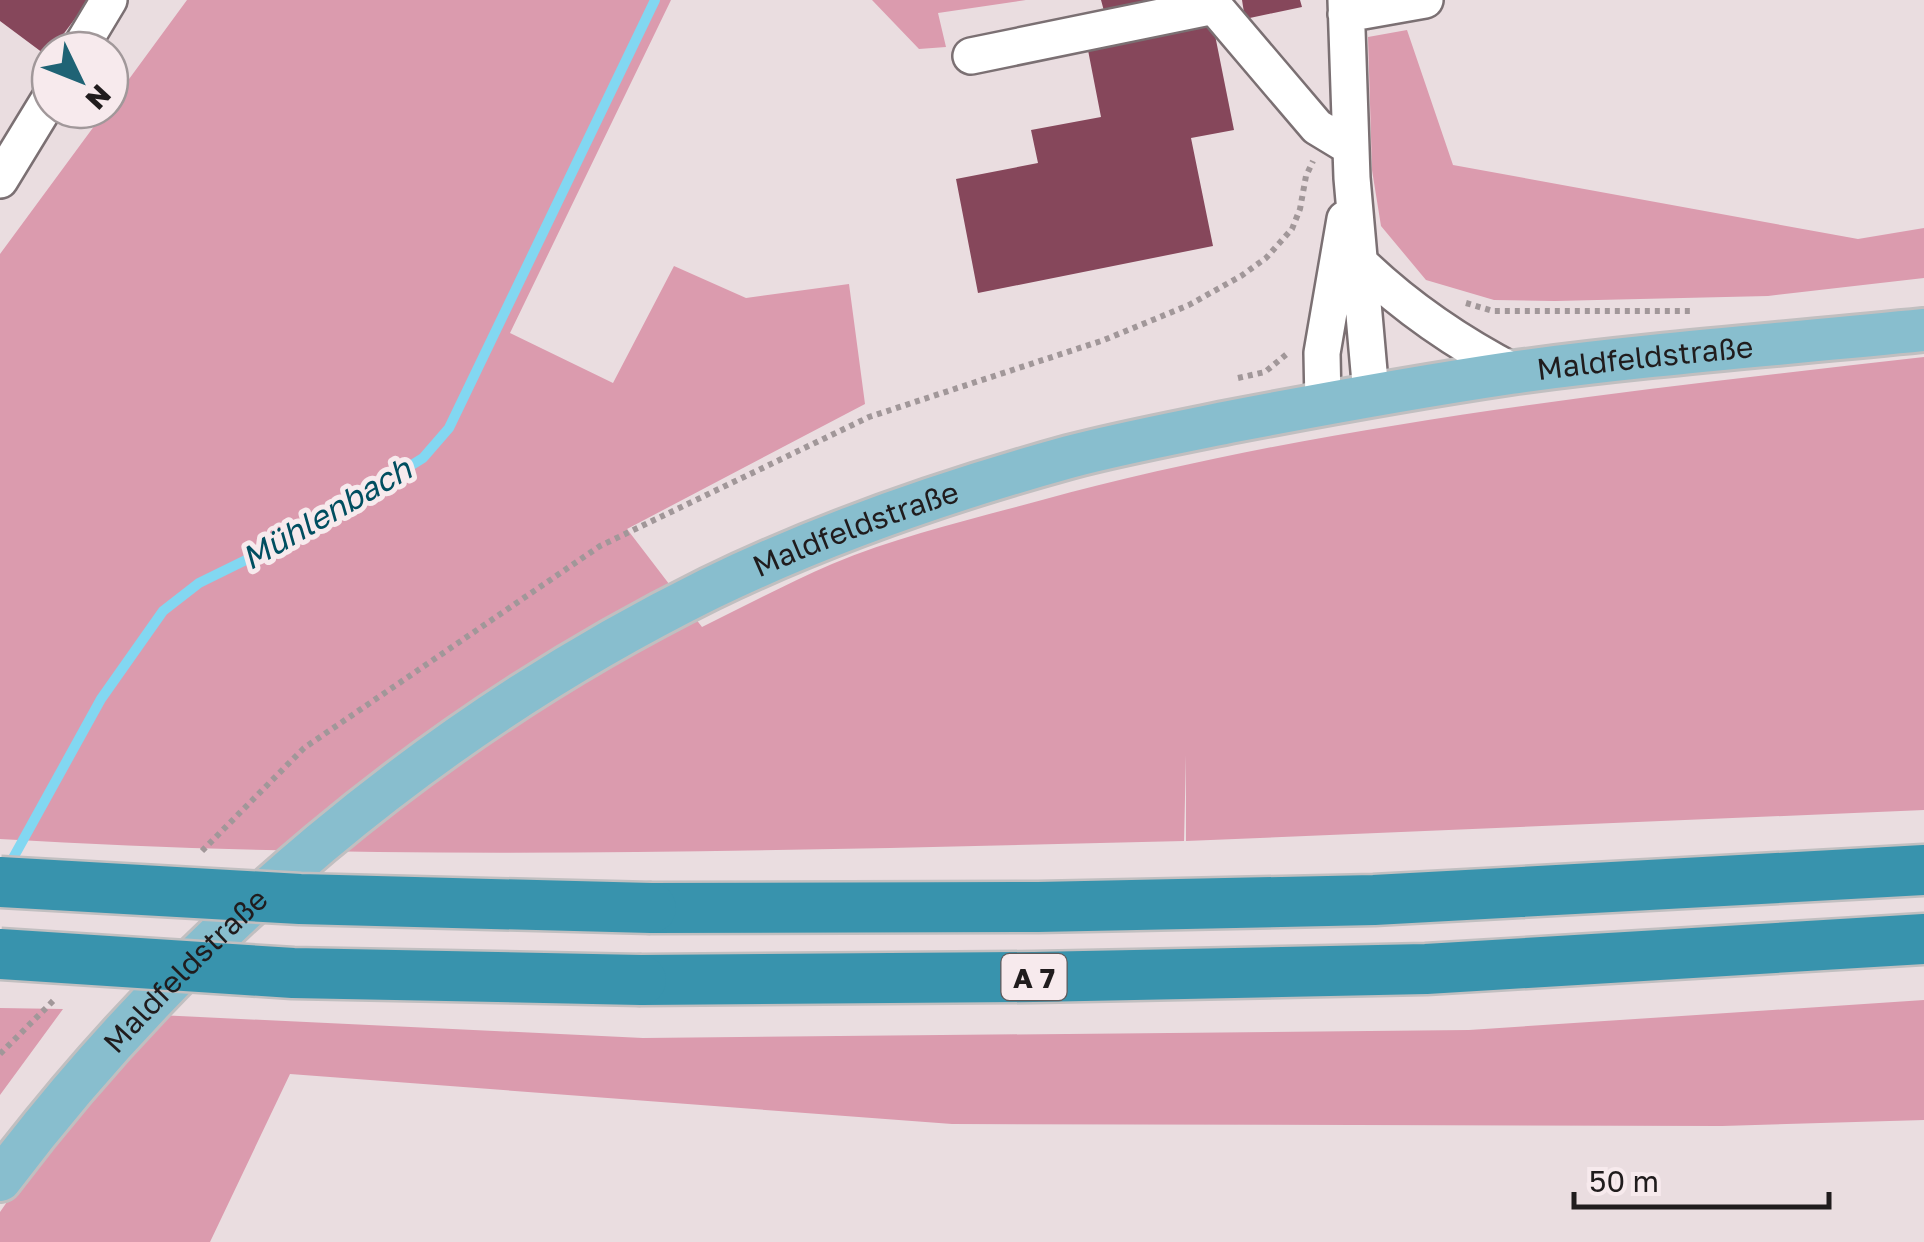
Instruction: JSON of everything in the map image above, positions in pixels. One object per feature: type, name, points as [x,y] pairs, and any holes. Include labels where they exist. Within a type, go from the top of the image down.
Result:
[{"type":"highway","points":[[0,882],[300,899],[651,908],[1038,907],[1374,900],[1924,870]]},
{"type":"highway","name":"A 7","points":[[0,954],[293,973],[642,980],[1054,977],[1426,969],[1924,939]]},
{"type":"main road","name":"Maldfeldstraße","points":[[0,1180],[122,1031],[267,890],[348,822],[432,758],[613,640],[763,565],[938,496],[1071,457],[1372,394],[1516,372],[1924,330]]},
{"type":"street","points":[[91,30],[109,0]]},
{"type":"street","points":[[1372,394],[1351,163],[1346,7],[1426,0]]},
{"type":"street","points":[[971,56],[1214,6],[1351,163]]},
{"type":"street","points":[[0,180],[30,130]]},
{"type":"street","points":[[1323,404],[1322,353],[1351,163]]},
{"type":"street","points":[[1362,266],[1440,331],[1516,372]]},
{"type":"path","points":[[194,860],[304,748],[600,546],[869,417],[1104,340],[1189,305],[1266,258],[1292,229],[1311,163],[1318,156],[1351,163]]},
{"type":"path","points":[[1460,301],[1493,311],[1693,310]]},
{"type":"path","points":[[0,1054],[69,984]]},
{"type":"shaded area","points":[[187,0],[671,0],[510,333],[613,383],[674,266],[746,298],[849,284],[865,404],[627,529],[702,627],[816,571],[883,545],[1150,473],[1370,429],[1480,412],[1924,357],[1924,810],[1186,841],[1186,755],[1184,841],[444,853],[0,839],[0,254],[91,130],[130,130],[130,78]]},
{"type":"shaded area","points":[[872,0],[1026,0],[938,13],[946,47],[919,49]]},
{"type":"shaded area","points":[[1407,30],[1453,165],[1858,239],[1924,228],[1924,278],[1768,296],[1555,301],[1494,300],[1426,280],[1381,226],[1372,170],[1368,37]]},
{"type":"shaded area","points":[[1924,1000],[1924,1120],[1722,1126],[952,1124],[290,1074],[210,1242],[0,1242],[0,1212],[76,1103],[158,1015],[643,1038],[1469,1030]]},
{"type":"shaded area","points":[[0,1008],[63,1009],[0,1095]]},
{"type":"building","points":[[0,0],[89,0],[66,30],[30,30],[30,43],[0,21]]},
{"type":"building","points":[[1101,0],[1155,0],[1156,4],[1104,11]]},
{"type":"building","points":[[1242,0],[1300,0],[1302,7],[1245,19]]},
{"type":"building","points":[[1212,20],[1234,130],[1191,138],[1213,246],[978,293],[956,179],[1038,163],[1031,130],[1101,117],[1087,45]]},
{"type":"waterway","name":"Mühlenbach","points":[[7,869],[101,699],[163,611],[199,583],[309,529],[423,458],[449,428],[655,0]]}]
